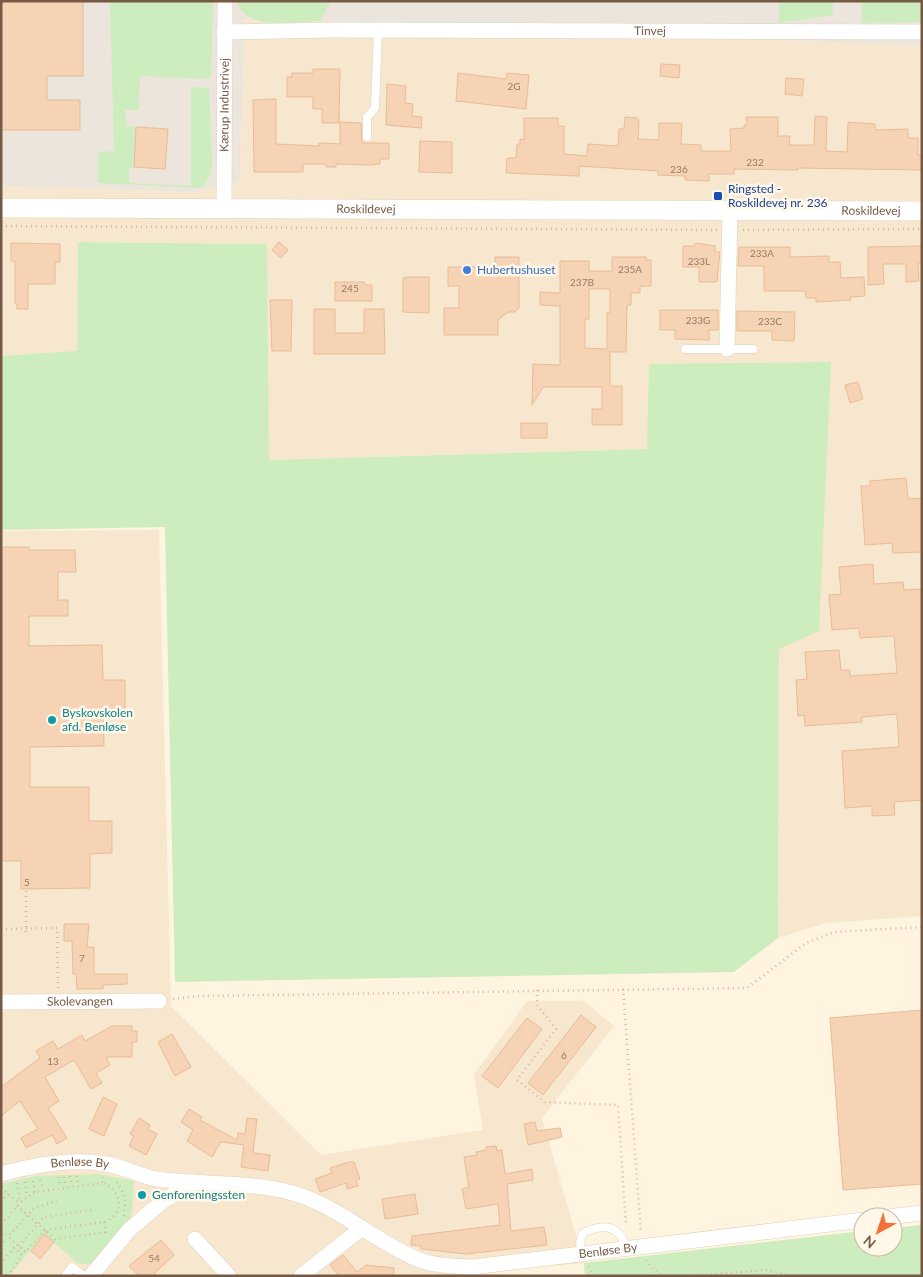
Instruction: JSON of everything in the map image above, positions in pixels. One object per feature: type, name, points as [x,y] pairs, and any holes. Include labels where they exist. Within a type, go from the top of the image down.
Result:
[{"type":"street","name":"Kærup Industrivej","points":[[224,209],[225,1]]},
{"type":"street","name":"Tinvej","points":[[224,32],[378,30],[922,32]]},
{"type":"street","name":"Roskildevej","points":[[1,208],[922,211]]},
{"type":"street","points":[[727,349],[730,210]]},
{"type":"street","name":"Skolevangen","points":[[1,1002],[159,1001]]},
{"type":"street","name":"Benløse By","points":[[1,1174],[21,1168],[75,1162],[107,1164],[157,1179],[260,1186],[293,1192],[321,1204],[418,1260],[442,1266],[473,1267],[582,1254],[631,1244],[853,1221]]},
{"type":"street","points":[[157,1179],[163,1201]]},
{"type":"street","points":[[91,1276],[129,1230],[163,1201],[194,1182]]},
{"type":"street","points":[[903,1215],[922,1213]]},
{"type":"street","points":[[301,1276],[362,1228]]},
{"type":"street","points":[[195,1239],[228,1276]]},
{"type":"lane","points":[[367,137],[368,117],[375,108],[378,30]]},
{"type":"lane","points":[[685,349],[753,349]]},
{"type":"lane","points":[[582,1254],[580,1242],[583,1234],[597,1227],[610,1228],[631,1244]]},
{"type":"lane","points":[[65,1276],[72,1267],[84,1276]]},
{"type":"path","points":[[1,226],[729,230],[922,229]]},
{"type":"path","points":[[26,891],[26,933]]},
{"type":"path","points":[[159,1001],[200,996],[623,988],[747,988],[806,943],[834,932],[922,927]]},
{"type":"path","points":[[1,929],[57,928],[58,1001]]},
{"type":"path","points":[[623,988],[631,1244]]},
{"type":"path","points":[[537,990],[537,1005],[556,1029],[518,1080],[544,1102],[618,1105],[626,1228],[631,1244],[654,1270],[663,1276]]},
{"type":"path","points":[[95,1175],[96,1183]]},
{"type":"path","points":[[70,1176],[72,1186]]},
{"type":"path","points":[[76,1176],[78,1185]]},
{"type":"path","points":[[88,1176],[90,1184]]},
{"type":"path","points":[[59,1177],[60,1188]]},
{"type":"path","points":[[64,1177],[66,1187]]},
{"type":"path","points":[[102,1183],[102,1177],[106,1177]]},
{"type":"path","points":[[33,1180],[35,1192]]},
{"type":"path","points":[[40,1180],[43,1189]]},
{"type":"path","points":[[25,1181],[27,1197]]},
{"type":"path","points":[[115,1181],[124,1190],[126,1199],[122,1219]]},
{"type":"path","points":[[16,1182],[19,1204]]},
{"type":"path","points":[[1,1224],[27,1197],[43,1189],[102,1183],[113,1188],[119,1200],[117,1212],[104,1222],[45,1231],[25,1251],[8,1276]]},
{"type":"path","points":[[1,1188],[19,1204],[27,1215],[55,1239],[106,1233],[113,1230]]},
{"type":"path","points":[[1,1202],[8,1194]]},
{"type":"path","points":[[119,1200],[126,1199]]},
{"type":"path","points":[[1,1246],[27,1215],[40,1204],[57,1201]]},
{"type":"path","points":[[18,1246],[37,1224],[48,1216],[92,1210]]},
{"type":"path","points":[[104,1222],[106,1233]]},
{"type":"path","points":[[1,1231],[7,1238],[25,1251]]},
{"type":"path","points":[[1,1264],[14,1248],[22,1255]]},
{"type":"path","points":[[686,1276],[766,1270],[793,1276]]},
{"type":"shaded area","points":[[1,1],[922,1],[922,46],[245,18],[240,182],[195,192],[1,186]]},
{"type":"shaded area","points":[[245,18],[922,46],[922,916],[826,923],[778,938],[779,649],[647,449],[268,460],[267,244],[78,242],[77,352],[1,356],[1,186],[195,192],[240,182]]},
{"type":"shaded area","points":[[159,530],[171,1006],[321,1155],[483,1130],[474,1075],[527,1001],[584,1001],[614,1026],[542,1118],[584,1263],[446,1276],[1,1276],[1,531]]},
{"type":"green space","points":[[110,1],[213,1],[211,77],[206,79],[140,76],[139,110],[125,110],[127,126],[136,127],[134,167],[129,168],[129,183],[191,186],[191,87],[209,88],[211,173],[205,185],[199,188],[98,183],[98,152],[114,151]]},
{"type":"green space","points":[[236,1],[331,1],[320,21],[273,23],[250,17],[241,11]]},
{"type":"green space","points":[[779,1],[834,1],[832,15],[779,23]]},
{"type":"green space","points":[[862,1],[922,1],[922,22],[862,23]]},
{"type":"green space","points":[[78,242],[267,244],[269,460],[647,449],[649,364],[831,362],[819,631],[779,649],[778,938],[734,972],[175,982],[165,527],[1,530],[1,356],[77,351]]},
{"type":"green space","points":[[98,1174],[134,1181],[132,1213],[129,1221],[90,1264],[79,1264],[44,1234],[9,1276],[1,1276],[1,1184],[36,1176]]},
{"type":"green space","points":[[922,1225],[922,1276],[585,1276],[584,1263],[853,1232],[853,1257],[903,1257],[903,1227]]},
{"type":"building","points":[[1,1],[83,1],[83,76],[47,76],[47,100],[80,100],[80,130],[1,130]]},
{"type":"building","points":[[661,64],[680,65],[679,78],[660,76]]},
{"type":"building","points":[[313,69],[340,69],[339,123],[322,123],[322,109],[313,109],[313,97],[287,97],[287,77],[292,77],[292,73],[313,73]]},
{"type":"building","points":[[458,73],[506,79],[507,73],[529,75],[526,109],[456,101]]},
{"type":"building","points":[[786,78],[804,79],[802,96],[785,94]]},
{"type":"building","points":[[387,84],[406,86],[405,103],[413,104],[412,116],[422,117],[421,128],[386,125]]},
{"type":"building","points":[[276,99],[276,144],[319,146],[319,143],[340,144],[340,122],[361,123],[362,143],[389,143],[389,159],[380,159],[380,164],[336,164],[336,167],[326,167],[326,164],[303,164],[303,172],[254,172],[253,100]]},
{"type":"building","points":[[815,116],[827,117],[826,151],[847,152],[848,122],[875,124],[875,130],[908,129],[908,138],[918,138],[918,155],[922,155],[922,170],[734,169],[734,174],[709,174],[709,181],[685,180],[685,176],[658,175],[658,171],[579,166],[579,176],[506,173],[507,158],[516,158],[517,144],[520,144],[520,139],[524,140],[524,118],[558,118],[558,126],[564,126],[564,154],[587,156],[588,144],[618,146],[619,129],[624,129],[625,117],[637,118],[639,120],[638,139],[659,140],[659,123],[682,123],[681,144],[701,145],[701,151],[731,151],[730,129],[744,128],[744,125],[747,125],[746,117],[778,117],[778,136],[790,136],[789,145],[814,145]]},
{"type":"building","points":[[136,127],[168,129],[165,169],[134,167]]},
{"type":"building","points":[[420,141],[452,142],[452,173],[419,172]]},
{"type":"building","points":[[279,242],[288,250],[281,258],[272,250]]},
{"type":"building","points":[[11,243],[60,244],[60,262],[55,262],[55,284],[28,284],[28,309],[17,309],[17,304],[15,304],[15,261],[11,261]]},
{"type":"building","points":[[696,243],[715,246],[715,252],[720,252],[717,282],[699,282],[699,267],[683,267],[683,246],[694,246]]},
{"type":"building","points":[[922,246],[922,263],[918,263],[919,281],[906,282],[906,264],[883,264],[884,284],[868,285],[868,247]]},
{"type":"building","points":[[739,247],[790,247],[790,257],[829,256],[829,262],[840,262],[841,278],[864,277],[865,296],[850,297],[851,300],[816,302],[816,298],[806,298],[805,291],[764,291],[764,266],[738,266]]},
{"type":"building","points":[[495,257],[519,257],[519,308],[515,312],[508,312],[498,320],[498,335],[444,335],[444,308],[459,308],[459,286],[448,286],[448,267],[495,267]]},
{"type":"building","points":[[612,257],[646,257],[646,260],[651,260],[651,286],[640,286],[640,293],[631,293],[631,305],[627,305],[626,352],[610,352],[610,386],[622,386],[622,425],[592,425],[592,409],[602,409],[602,387],[543,387],[532,405],[533,364],[560,365],[560,306],[540,305],[540,292],[560,293],[560,261],[589,261],[589,271],[612,271]],"holes":[[[589,289],[610,289],[610,313],[607,313],[607,349],[585,348],[585,319],[589,319]]]},
{"type":"building","points":[[429,277],[429,313],[403,312],[403,278]]},
{"type":"building","points":[[335,282],[364,282],[365,285],[372,285],[372,301],[335,301]]},
{"type":"building","points":[[270,300],[292,300],[291,351],[272,351]]},
{"type":"building","points":[[314,309],[335,309],[335,333],[364,333],[364,309],[384,309],[385,354],[314,354]]},
{"type":"building","points":[[660,310],[718,310],[718,330],[709,330],[709,340],[675,339],[675,330],[660,330]]},
{"type":"building","points":[[737,311],[795,312],[794,341],[772,340],[772,331],[737,331]]},
{"type":"building","points":[[858,382],[863,399],[850,403],[845,385]]},
{"type":"building","points":[[521,423],[547,423],[547,438],[521,438]]},
{"type":"building","points":[[906,478],[908,499],[922,498],[922,552],[893,553],[892,543],[865,545],[861,486],[870,486],[870,481]]},
{"type":"building","name":"Byskovskolen afd. Benløse","points":[[1,547],[29,547],[29,550],[75,550],[76,572],[58,572],[58,600],[68,600],[68,616],[29,616],[29,646],[102,645],[103,680],[125,680],[125,712],[103,712],[104,746],[30,747],[30,787],[89,787],[89,821],[112,821],[112,853],[90,854],[90,888],[21,889],[21,861],[1,861]]},
{"type":"building","points":[[873,564],[874,584],[903,582],[904,590],[922,589],[922,800],[894,802],[895,815],[872,816],[872,806],[845,808],[842,751],[899,747],[897,714],[862,717],[862,722],[805,726],[804,715],[798,716],[796,680],[807,679],[805,652],[839,650],[841,670],[850,670],[850,676],[897,673],[894,636],[860,638],[859,628],[832,630],[829,595],[841,594],[839,567]]},
{"type":"building","points":[[64,924],[89,924],[87,947],[94,947],[94,974],[127,974],[127,984],[103,985],[103,989],[77,989],[76,974],[73,974],[72,941],[64,941]]},
{"type":"building","points":[[922,1010],[922,1184],[843,1190],[830,1018]]},
{"type":"building","points":[[581,1015],[596,1027],[543,1095],[528,1083]]},
{"type":"building","points":[[527,1018],[542,1029],[498,1088],[482,1076]]},
{"type":"building","points":[[112,1026],[132,1026],[132,1031],[137,1031],[137,1042],[132,1042],[132,1057],[106,1057],[110,1065],[96,1073],[102,1083],[91,1089],[74,1060],[45,1077],[59,1101],[48,1108],[67,1138],[57,1144],[52,1135],[26,1148],[21,1138],[38,1129],[20,1101],[1,1116],[1,1087],[40,1058],[36,1051],[53,1041],[58,1049],[82,1035],[85,1041]]},
{"type":"building","points":[[172,1034],[191,1067],[175,1076],[158,1042]]},
{"type":"building","points":[[103,1097],[117,1104],[104,1136],[89,1129]]},
{"type":"building","points":[[189,1109],[202,1117],[200,1120],[237,1140],[238,1133],[245,1134],[247,1118],[257,1119],[253,1153],[270,1155],[268,1171],[241,1167],[244,1145],[221,1142],[212,1157],[187,1141],[193,1130],[181,1122]]},
{"type":"building","points":[[139,1118],[150,1125],[148,1129],[157,1134],[146,1155],[129,1146],[134,1136],[130,1134]]},
{"type":"building","points":[[535,1122],[537,1131],[560,1128],[562,1137],[528,1145],[524,1124]]},
{"type":"building","points":[[496,1146],[497,1151],[502,1150],[505,1174],[532,1169],[533,1180],[507,1184],[511,1231],[544,1227],[547,1245],[465,1254],[421,1249],[421,1246],[411,1245],[412,1236],[500,1225],[498,1204],[466,1209],[462,1189],[469,1187],[464,1157],[477,1155],[476,1152],[486,1150],[486,1147]]},
{"type":"building","points":[[354,1162],[360,1179],[356,1180],[358,1186],[347,1189],[346,1183],[320,1192],[315,1179],[332,1173],[330,1168]]},
{"type":"building","points":[[415,1194],[418,1214],[385,1219],[382,1199]]},
{"type":"building","points":[[44,1234],[54,1242],[40,1259],[31,1251]]},
{"type":"building","points":[[161,1240],[174,1255],[152,1276],[139,1276],[129,1266]]},
{"type":"building","points":[[343,1255],[357,1272],[366,1265],[394,1268],[394,1276],[339,1276],[330,1265]]},
{"type":"place","name":"Ringsted - Roskildevej nr. 236","points":[[718,196]]},
{"type":"place","name":"Hubertushuset","points":[[467,270]]},
{"type":"place","name":"Byskovskolen afd. Benløse","points":[[52,720]]},
{"type":"place","name":"Genforeningssten","points":[[142,1195]]}]
